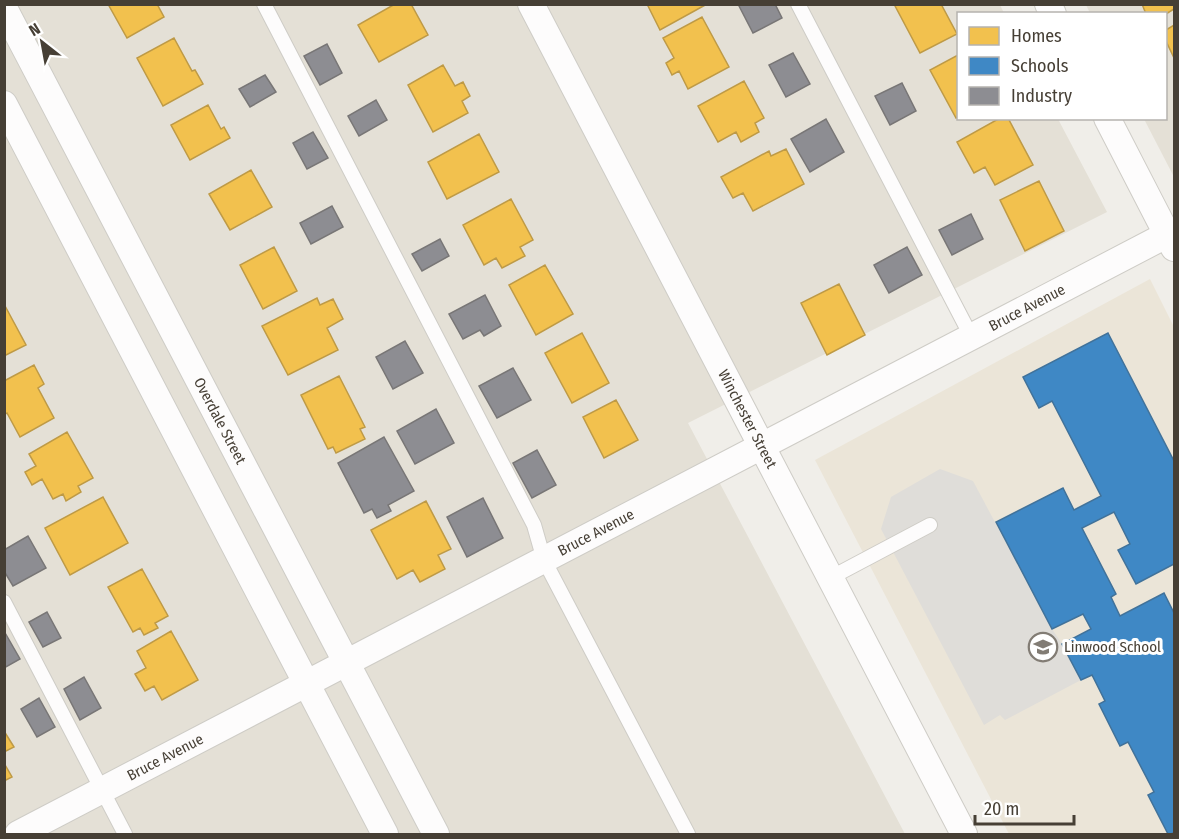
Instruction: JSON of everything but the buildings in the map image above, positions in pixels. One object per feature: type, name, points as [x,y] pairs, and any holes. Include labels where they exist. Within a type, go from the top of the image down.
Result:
[{"type":"street","name":"Winchester Street","points":[[531,4],[964,834]]},
{"type":"street","name":"Overdale Street","points":[[4,8],[436,834]]},
{"type":"street","points":[[4,104],[385,834]]},
{"type":"street","points":[[1108,120],[1172,238]]},
{"type":"street","name":"Bruce Avenue","points":[[18,834],[971,336],[1172,238]]},
{"type":"lane","points":[[264,4],[534,525],[544,560],[688,834]]},
{"type":"lane","points":[[798,4],[971,336]]},
{"type":"lane","points":[[830,578],[930,525]]},
{"type":"lane","points":[[4,602],[125,834]]},
{"type":"shaded area","points":[[5,5],[1000,5],[1004,12],[957,12],[957,120],[1059,120],[1107,212],[688,423],[905,834],[5,834]]},
{"type":"shaded area","points":[[1086,5],[1174,5],[1174,177],[1145,120],[1167,120],[1167,12],[1090,12]]},
{"type":"shaded area","name":"Linwood School","points":[[1150,279],[1174,327],[1174,834],[1009,834],[815,460]]},
{"type":"shaded area","points":[[940,469],[973,481],[1081,680],[1005,720],[1000,715],[984,725],[881,529],[891,497]]},
{"type":"place","name":"Linwood School","points":[[1043,647]]}]
